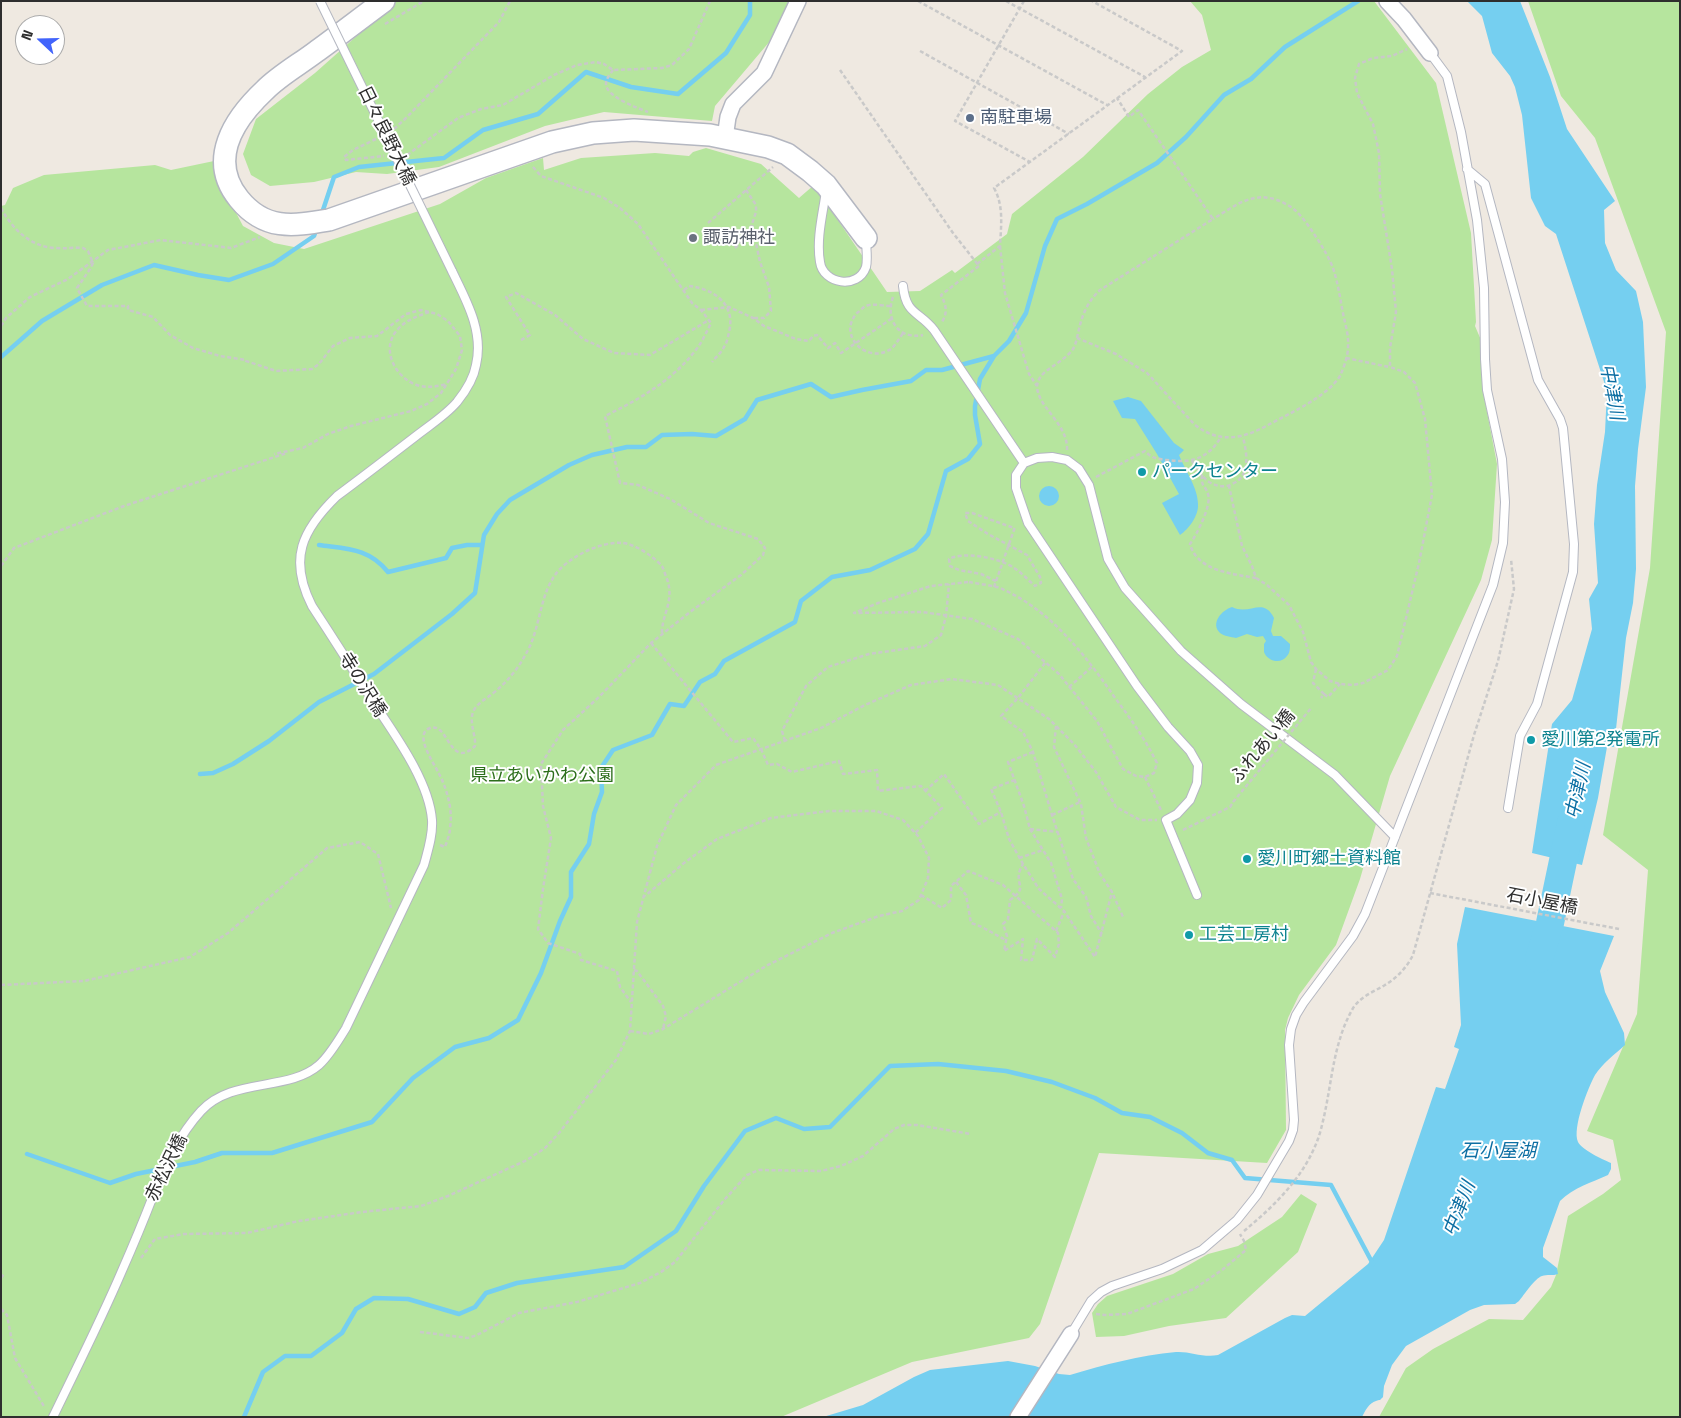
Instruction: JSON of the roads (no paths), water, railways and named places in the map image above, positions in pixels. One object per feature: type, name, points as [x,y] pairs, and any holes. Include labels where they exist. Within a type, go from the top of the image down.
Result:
[{"type":"street","points":[[384,1],[266,89],[242,114],[230,135],[224,156],[225,172],[232,190],[245,206],[260,217],[283,225],[329,220],[525,150],[574,136],[634,130],[710,135],[768,147],[787,154],[826,185],[866,238]]},
{"type":"street","points":[[725,138],[728,117],[733,104],[764,73],[798,1]]},
{"type":"street","points":[[1387,1],[1430,53]]},
{"type":"street","points":[[1018,1417],[1071,1334]]},
{"type":"lane","name":"日々良野大橋","points":[[320,1],[470,308],[478,342],[477,364],[469,384],[457,402],[337,496],[324,508],[308,530],[301,553],[300,575],[307,596],[328,630]]},
{"type":"lane","points":[[1071,1334],[1097,1296],[1112,1286],[1162,1269],[1202,1250],[1237,1220],[1257,1195],[1289,1142],[1294,1120],[1289,1045],[1294,1022],[1304,1002],[1353,936],[1365,914],[1493,585],[1503,543],[1506,502],[1502,459],[1487,390],[1484,288],[1477,220],[1461,132],[1447,76],[1430,53]]},
{"type":"lane","points":[[1467,169],[1484,184],[1538,380],[1563,428],[1574,544],[1573,572],[1537,704],[1520,736],[1508,808]]},
{"type":"lane","points":[[826,185],[820,239],[820,262],[823,271],[829,278],[850,281],[858,278],[866,267],[866,238]]},
{"type":"lane","points":[[902,286],[908,307],[916,315],[924,319],[934,330],[1024,463]]},
{"type":"lane","points":[[1196,896],[1166,820],[1177,814],[1190,800],[1197,783],[1198,765],[1190,751],[1168,727],[1137,686],[1028,523],[1016,488],[1016,475],[1024,463],[1036,458],[1052,456],[1066,460],[1079,469],[1089,484],[1108,559],[1125,588],[1181,651],[1241,704],[1335,776],[1395,837]]},
{"type":"lane","name":"寺の沢橋","points":[[328,630],[397,739],[419,778],[427,798],[432,819],[430,842],[424,865],[395,926]]},
{"type":"lane","name":"赤松沢橋","points":[[53,1417],[120,1275],[171,1154],[185,1130],[203,1109],[230,1092],[300,1076],[320,1065],[346,1028],[395,926]]},
{"type":"water","points":[[1467,1],[1520,1],[1550,77],[1567,129],[1615,201],[1604,210],[1605,243],[1616,270],[1636,291],[1643,322],[1646,387],[1635,486],[1636,569],[1633,603],[1626,638],[1614,747],[1607,747],[1598,798],[1582,865],[1532,853],[1552,724],[1572,700],[1592,629],[1589,599],[1598,583],[1594,524],[1597,485],[1605,432],[1607,391],[1556,234],[1545,226],[1531,198],[1522,115],[1515,87],[1510,76],[1492,53],[1482,16]]},
{"type":"water","points":[[1128,397],[1141,401],[1174,443],[1184,450],[1179,455],[1196,492],[1198,508],[1193,521],[1180,535],[1162,503],[1179,494],[1135,419],[1122,418],[1113,401]]},
{"type":"water","points":[[1049,486],[1056,489],[1059,496],[1056,503],[1049,506],[1042,503],[1039,496],[1042,489]]},
{"type":"water","points":[[1232,607],[1245,609],[1261,607],[1270,612],[1274,618],[1271,631],[1273,636],[1281,636],[1290,644],[1289,653],[1284,659],[1274,661],[1268,658],[1264,652],[1266,641],[1263,636],[1257,637],[1247,634],[1236,638],[1220,633],[1216,625],[1218,617]]},
{"type":"water","name":"石小屋湖","points":[[1465,907],[1614,936],[1600,971],[1605,992],[1624,1033],[1625,1045],[1595,1075],[1577,1127],[1580,1145],[1611,1163],[1611,1169],[1608,1175],[1577,1189],[1560,1201],[1543,1248],[1543,1257],[1557,1268],[1558,1274],[1539,1277],[1515,1304],[1484,1305],[1470,1310],[1406,1346],[1392,1365],[1384,1386],[1383,1397],[1369,1405],[1362,1417],[823,1417],[863,1405],[930,1370],[1008,1361],[1070,1375],[1122,1361],[1163,1353],[1181,1352],[1207,1356],[1218,1355],[1285,1318],[1292,1315],[1305,1316],[1368,1264],[1384,1240],[1436,1087],[1445,1089],[1459,1049],[1454,1047],[1461,1025],[1457,944]]},
{"type":"waterway","points":[[321,216],[334,177],[359,167],[444,158],[483,130],[538,114],[586,72],[631,87],[678,94],[726,53],[750,15],[750,1]]},
{"type":"waterway","points":[[27,1154],[110,1183],[136,1174],[195,1162],[222,1153],[272,1153],[372,1122],[413,1078],[455,1047],[489,1038],[518,1020],[541,973],[571,897],[571,872],[589,844],[594,814],[602,792],[601,768],[613,750],[652,735],[670,704],[684,706],[700,682],[715,674],[724,661],[795,622],[801,601],[832,577],[870,570],[915,549],[928,534],[946,471],[968,459],[980,444],[975,415],[980,379],[994,356],[1009,341],[1026,313],[1045,246],[1057,219],[1087,204],[1157,163],[1186,137],[1224,95],[1251,79],[1285,47],[1358,1]]},
{"type":"waterway","points":[[1,357],[42,321],[102,285],[154,265],[229,280],[273,264],[314,236],[317,228]]},
{"type":"waterway","points":[[200,774],[213,773],[233,764],[269,741],[319,702],[374,674],[452,614],[475,593],[484,535],[497,514],[510,500],[569,465],[592,455],[627,447],[646,447],[662,435],[692,434],[716,436],[745,419],[757,400],[811,384],[831,397],[911,381],[926,370],[942,370],[994,356]]},
{"type":"waterway","points":[[319,545],[348,549],[365,554],[381,564],[388,572],[446,558],[452,548],[482,545]]},
{"type":"waterway","name":"中津川","points":[[1539,959],[1550,923],[1571,823]]},
{"type":"waterway","points":[[244,1417],[263,1372],[285,1356],[311,1356],[342,1333],[356,1309],[374,1298],[408,1299],[459,1314],[475,1307],[486,1293],[517,1283],[624,1267],[676,1231],[704,1186],[745,1131],[776,1118],[804,1129],[830,1127],[890,1066],[938,1064],[1006,1071],[1052,1082],[1095,1098],[1122,1113],[1150,1117],[1182,1133],[1208,1153],[1232,1160],[1245,1178],[1331,1185],[1373,1264]]},
{"type":"place","name":"南駐車場","points":[[970,118]]},
{"type":"place","name":"諏訪神社","points":[[693,238]]},
{"type":"place","name":"パークセンター","points":[[1142,472]]},
{"type":"place","name":"愛川第2発電所","points":[[1531,740]]},
{"type":"place","name":"愛川町郷土資料館","points":[[1247,859]]},
{"type":"place","name":"工芸工房村","points":[[1189,935]]},
{"type":"park label","name":"県立あいかわ公園","points":[[542,776]]}]
